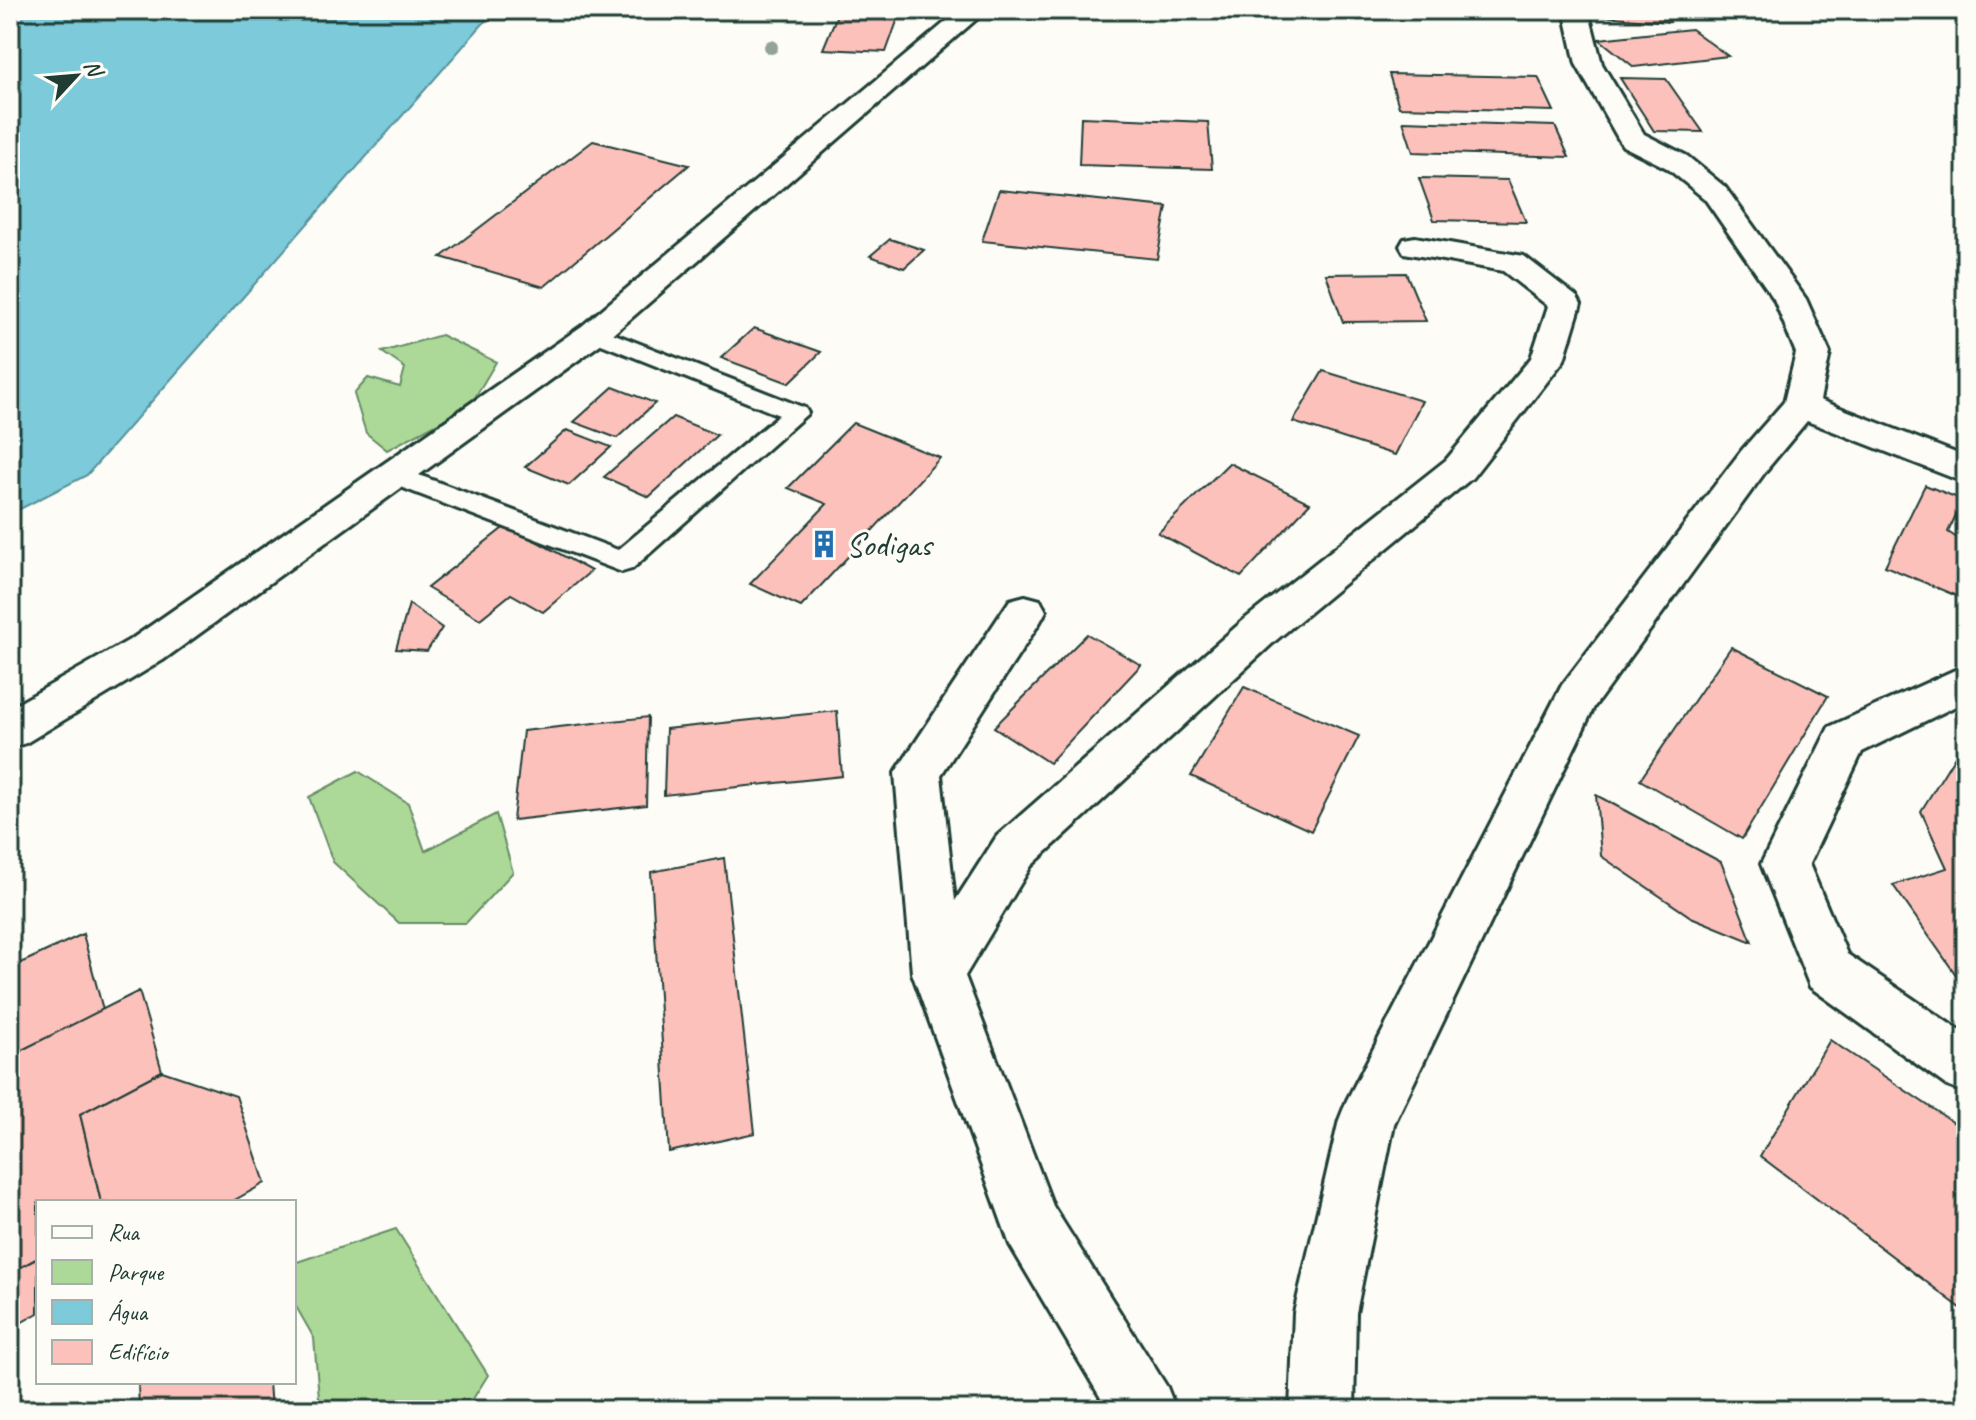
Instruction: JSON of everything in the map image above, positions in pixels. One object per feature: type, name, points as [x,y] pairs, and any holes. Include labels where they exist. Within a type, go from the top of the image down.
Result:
[{"type":"street","points":[[10,730],[148,649],[594,333],[975,10]]},
{"type":"street","points":[[1322,1410],[1325,1313],[1367,1120],[1577,697],[1755,459],[1801,405],[1813,353],[1790,299],[1715,193],[1677,162],[1633,140],[1589,64],[1576,10]]},
{"type":"street","points":[[938,973],[1014,851],[1260,630],[1459,469],[1547,360],[1565,304],[1513,263],[1415,246]]},
{"type":"street","points":[[1801,405],[1966,471]]},
{"type":"street","points":[[1025,611],[918,773],[938,973],[1031,1224],[1144,1410]]},
{"type":"street","points":[[1966,682],[1845,740],[1785,864],[1828,970],[1966,1067]]},
{"type":"lane","points":[[394,475],[622,562],[796,413],[594,333]]},
{"type":"green space","points":[[441,335],[496,362],[470,406],[387,450],[366,433],[354,394],[368,378],[400,387],[405,368],[382,352]]},
{"type":"green space","points":[[358,771],[408,803],[425,851],[496,814],[513,872],[466,923],[399,923],[333,862],[309,797]]},
{"type":"green space","points":[[396,1229],[488,1375],[466,1410],[320,1410],[314,1338],[296,1306],[296,1262]]},
{"type":"water","points":[[10,10],[495,10],[87,475],[10,514]]},
{"type":"building","points":[[839,10],[901,10],[886,52],[823,49]]},
{"type":"building","points":[[1601,10],[1666,10],[1670,22],[1603,16]]},
{"type":"building","points":[[1691,29],[1728,56],[1634,67],[1599,39]]},
{"type":"building","points":[[1389,74],[1538,77],[1554,111],[1399,107]]},
{"type":"building","points":[[1620,78],[1666,79],[1703,132],[1654,131]]},
{"type":"building","points":[[1081,117],[1208,122],[1212,169],[1079,165]]},
{"type":"building","points":[[1403,121],[1555,126],[1569,157],[1413,152]]},
{"type":"building","points":[[593,141],[689,165],[544,287],[441,257]]},
{"type":"building","points":[[1419,178],[1508,180],[1526,222],[1434,220]]},
{"type":"building","points":[[999,190],[1167,207],[1157,259],[982,241]]},
{"type":"building","points":[[890,239],[924,250],[904,268],[870,256]]},
{"type":"building","points":[[1406,273],[1426,321],[1343,322],[1326,274]]},
{"type":"building","points":[[754,328],[821,352],[789,383],[721,358]]},
{"type":"building","points":[[1323,371],[1422,401],[1395,455],[1293,422]]},
{"type":"building","points":[[613,387],[655,403],[617,438],[574,422]]},
{"type":"building","points":[[673,417],[717,435],[649,497],[604,477]]},
{"type":"building","name":"Sodigas","points":[[853,423],[940,458],[801,607],[750,584],[827,504],[788,488]]},
{"type":"building","points":[[567,430],[611,447],[569,485],[525,467]]},
{"type":"building","points":[[1229,463],[1310,503],[1241,577],[1158,533]]},
{"type":"building","points":[[1925,485],[1963,500],[1948,532],[1966,544],[1966,600],[1885,566]]},
{"type":"building","points":[[507,525],[591,571],[543,612],[511,594],[480,619],[427,588]]},
{"type":"building","points":[[409,604],[442,628],[427,651],[396,649]]},
{"type":"building","points":[[1087,634],[1141,665],[1049,763],[994,727]]},
{"type":"building","points":[[1731,647],[1828,696],[1742,839],[1640,780]]},
{"type":"building","points":[[1244,687],[1359,736],[1311,831],[1191,776]]},
{"type":"building","points":[[837,711],[842,776],[664,795],[666,729]]},
{"type":"building","points":[[648,717],[646,805],[513,820],[523,731]]},
{"type":"building","points":[[1955,756],[1966,760],[1966,989],[1893,885],[1947,868],[1921,811]]},
{"type":"building","points":[[1596,795],[1721,862],[1752,942],[1691,917],[1601,856]]},
{"type":"building","points":[[724,858],[755,1133],[669,1152],[651,872]]},
{"type":"building","points":[[83,934],[103,1010],[10,1056],[10,968]]},
{"type":"building","points":[[139,991],[162,1071],[80,1114],[101,1200],[36,1200],[36,1259],[10,1273],[10,1056]]},
{"type":"building","points":[[1830,1040],[1966,1131],[1966,1312],[1760,1156]]},
{"type":"building","points":[[162,1071],[236,1096],[265,1183],[235,1200],[101,1200],[80,1114]]},
{"type":"building","points":[[36,1259],[36,1314],[10,1329],[10,1273]]},
{"type":"building","points":[[138,1384],[269,1384],[271,1410],[139,1410]]},
{"type":"place","name":"Sodigas","points":[[824,544]]}]
